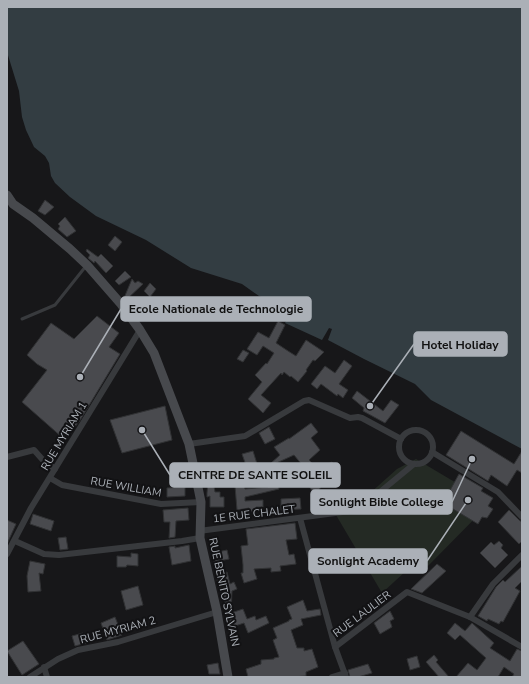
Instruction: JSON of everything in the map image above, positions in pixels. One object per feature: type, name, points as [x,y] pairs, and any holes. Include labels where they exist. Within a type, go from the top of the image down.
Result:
[{"type":"main road","name":"RUE BENITO SYLVAIN","points":[[7,195],[12,204],[33,218],[87,265],[121,304],[140,330],[154,353],[189,444],[201,502],[200,535],[217,612],[228,677]]},
{"type":"street","name":"RUE MYRIAM 1","points":[[7,554],[31,508],[140,330]]},
{"type":"street","points":[[189,444],[245,436],[304,401],[309,400],[350,418],[362,418],[401,438]]},
{"type":"street","points":[[420,430],[429,436],[433,447],[432,452],[425,461],[414,464],[404,460],[400,455],[399,444],[401,438],[409,431],[420,430]]},
{"type":"street","points":[[7,457],[34,450],[42,459],[55,469]]},
{"type":"street","points":[[432,452],[498,492],[522,517]]},
{"type":"street","name":"1E RUE CHALET","points":[[15,541],[44,554],[59,555],[182,541],[200,535],[358,510],[414,464]]},
{"type":"street","name":"RUE WILLIAM","points":[[50,478],[62,485],[161,504],[201,502]]},
{"type":"street","name":"RUE LAULIER","points":[[300,518],[336,647],[407,592],[470,617],[522,647]]},
{"type":"street","points":[[470,617],[493,584],[522,555]]},
{"type":"street","name":"RUE MYRIAM 2","points":[[30,677],[58,659],[78,650],[118,642],[217,612]]},
{"type":"street","points":[[332,677],[345,675],[336,647]]},
{"type":"street","points":[[44,667],[47,677]]},
{"type":"lane","points":[[22,320],[55,305],[87,265]]},
{"type":"shaded area","points":[[7,7],[522,7],[522,449],[431,400],[415,384],[328,340],[332,329],[329,328],[322,340],[285,323],[290,314],[282,309],[277,318],[274,316],[278,304],[259,296],[242,284],[191,268],[146,240],[96,216],[70,197],[55,183],[51,176],[49,163],[45,156],[34,147],[26,130],[22,117],[19,91],[7,52]]},
{"type":"shaded area","points":[[416,459],[490,503],[428,566],[419,559],[382,593],[336,515],[349,512],[397,469]]},
{"type":"building","points":[[45,200],[54,207],[45,215],[38,211]]},
{"type":"building","points":[[65,217],[76,231],[67,237],[58,229],[60,226],[58,224]]},
{"type":"building","points":[[115,236],[122,242],[115,251],[108,245]]},
{"type":"building","points":[[87,249],[98,257],[101,254],[113,266],[106,273],[95,261],[94,263],[88,258],[90,255],[86,251]]},
{"type":"building","points":[[125,271],[131,277],[119,285],[115,281]]},
{"type":"building","points":[[132,279],[135,283],[138,281],[143,284],[126,300],[124,298]]},
{"type":"building","points":[[150,283],[156,289],[150,297],[144,291]]},
{"type":"building","points":[[97,316],[119,333],[109,347],[120,354],[79,422],[64,439],[22,402],[47,370],[27,355],[51,323],[74,339]]},
{"type":"building","points":[[278,321],[285,325],[276,343],[296,356],[306,340],[324,352],[315,361],[313,360],[306,370],[307,371],[298,382],[284,372],[282,375],[281,373],[261,395],[271,403],[263,413],[248,399],[262,382],[255,375],[266,363],[267,364],[274,353],[263,346],[257,355],[247,349],[258,332],[269,338]]},
{"type":"building","points":[[243,350],[249,353],[243,362],[237,359]]},
{"type":"building","points":[[344,360],[352,366],[339,384],[348,390],[343,398],[338,394],[337,396],[321,384],[317,389],[311,384],[325,366],[335,373]]},
{"type":"building","points":[[357,391],[383,411],[391,400],[399,405],[385,423],[363,411],[364,408],[352,398]]},
{"type":"building","points":[[165,406],[172,440],[122,453],[110,420]]},
{"type":"building","points":[[311,423],[318,432],[311,438],[320,450],[309,460],[318,469],[332,462],[340,476],[322,485],[319,490],[323,495],[317,499],[303,476],[291,483],[288,477],[303,466],[294,455],[272,465],[271,463],[280,455],[274,447],[289,439]]},
{"type":"building","points":[[269,427],[275,439],[265,444],[259,433]]},
{"type":"building","points":[[461,431],[514,464],[522,451],[522,473],[517,470],[507,486],[491,475],[488,481],[446,455]]},
{"type":"building","points":[[253,451],[258,467],[248,471],[242,454]]},
{"type":"building","points":[[275,471],[279,489],[245,497],[245,501],[263,500],[263,507],[256,507],[256,511],[249,512],[249,508],[237,510],[235,486],[244,485],[245,489],[268,487],[265,474]]},
{"type":"building","points":[[459,474],[483,488],[481,491],[493,498],[488,506],[493,509],[487,518],[482,517],[478,524],[443,503]]},
{"type":"building","points":[[213,481],[215,492],[220,492],[220,497],[224,497],[224,507],[210,507],[210,496],[207,497],[207,493],[208,482]]},
{"type":"building","points":[[185,487],[185,496],[167,497],[167,488]]},
{"type":"building","points":[[300,498],[301,509],[281,510],[281,499]]},
{"type":"building","points":[[188,508],[189,520],[176,521],[175,537],[169,538],[170,522],[164,522],[163,510]]},
{"type":"building","points":[[509,510],[522,522],[522,541],[519,544],[498,522]]},
{"type":"building","points":[[33,514],[54,521],[51,531],[30,524]]},
{"type":"building","points":[[7,520],[16,524],[7,544]]},
{"type":"building","points":[[295,523],[297,539],[286,540],[289,555],[294,554],[296,564],[280,566],[281,571],[271,572],[271,568],[254,569],[257,579],[244,583],[241,573],[243,573],[243,565],[241,546],[248,545],[246,529]]},
{"type":"building","points":[[66,537],[68,549],[60,550],[58,538]]},
{"type":"building","points":[[499,541],[503,545],[501,548],[508,555],[495,568],[480,553],[491,542],[494,545]]},
{"type":"building","points":[[189,545],[191,561],[172,565],[169,547],[175,546],[175,548]]},
{"type":"building","points":[[227,550],[229,559],[214,562],[213,553]]},
{"type":"building","points":[[131,553],[138,554],[138,566],[127,565],[126,567],[117,567],[117,556],[131,557]]},
{"type":"building","points":[[30,561],[45,564],[43,574],[39,573],[41,591],[28,592],[27,576]]},
{"type":"building","points":[[437,564],[446,571],[422,593],[411,589]]},
{"type":"building","points":[[522,566],[522,581],[515,588],[520,591],[503,622],[501,621],[499,624],[488,619],[487,621],[478,616],[496,587],[503,580],[505,582]]},
{"type":"building","points":[[227,572],[230,584],[234,582],[237,589],[232,591],[231,613],[243,609],[247,619],[255,616],[256,620],[266,616],[269,623],[248,633],[244,623],[232,627],[216,575]]},
{"type":"building","points":[[138,586],[143,605],[126,610],[121,591]]},
{"type":"building","points":[[303,600],[307,611],[320,609],[321,615],[301,619],[303,625],[291,630],[297,648],[304,648],[304,651],[312,649],[318,667],[306,672],[306,676],[248,677],[246,669],[261,664],[261,660],[279,657],[273,640],[277,638],[273,628],[292,619],[287,607]]},
{"type":"building","points":[[390,611],[394,619],[390,621],[392,627],[380,634],[374,623]]},
{"type":"building","points":[[115,617],[122,635],[107,640],[101,623]]},
{"type":"building","points":[[455,623],[465,631],[472,623],[494,643],[490,648],[510,661],[517,649],[522,651],[522,677],[512,677],[514,674],[504,667],[498,677],[456,677],[468,663],[477,670],[486,658],[460,635],[455,640],[447,633]]},
{"type":"building","points":[[83,633],[86,643],[75,646],[72,636]]},
{"type":"building","points":[[23,641],[39,664],[22,675],[7,651]]},
{"type":"building","points":[[434,655],[438,660],[436,662],[449,677],[439,677],[426,662]]},
{"type":"building","points":[[417,656],[420,667],[410,670],[407,659]]},
{"type":"building","points":[[218,663],[220,674],[209,674],[207,665]]},
{"type":"building","points":[[368,664],[372,673],[358,677],[350,677],[348,670]]},
{"type":"place","name":"Ecole Nationale de Technologie","points":[[80,377]]},
{"type":"place","name":"Hotel Holiday","points":[[370,406]]},
{"type":"place","name":"CENTRE DE SANTE SOLEIL","points":[[142,430]]},
{"type":"place","name":"Sonlight Bible College","points":[[472,459]]},
{"type":"place","name":"Sonlight Academy","points":[[468,500]]}]
